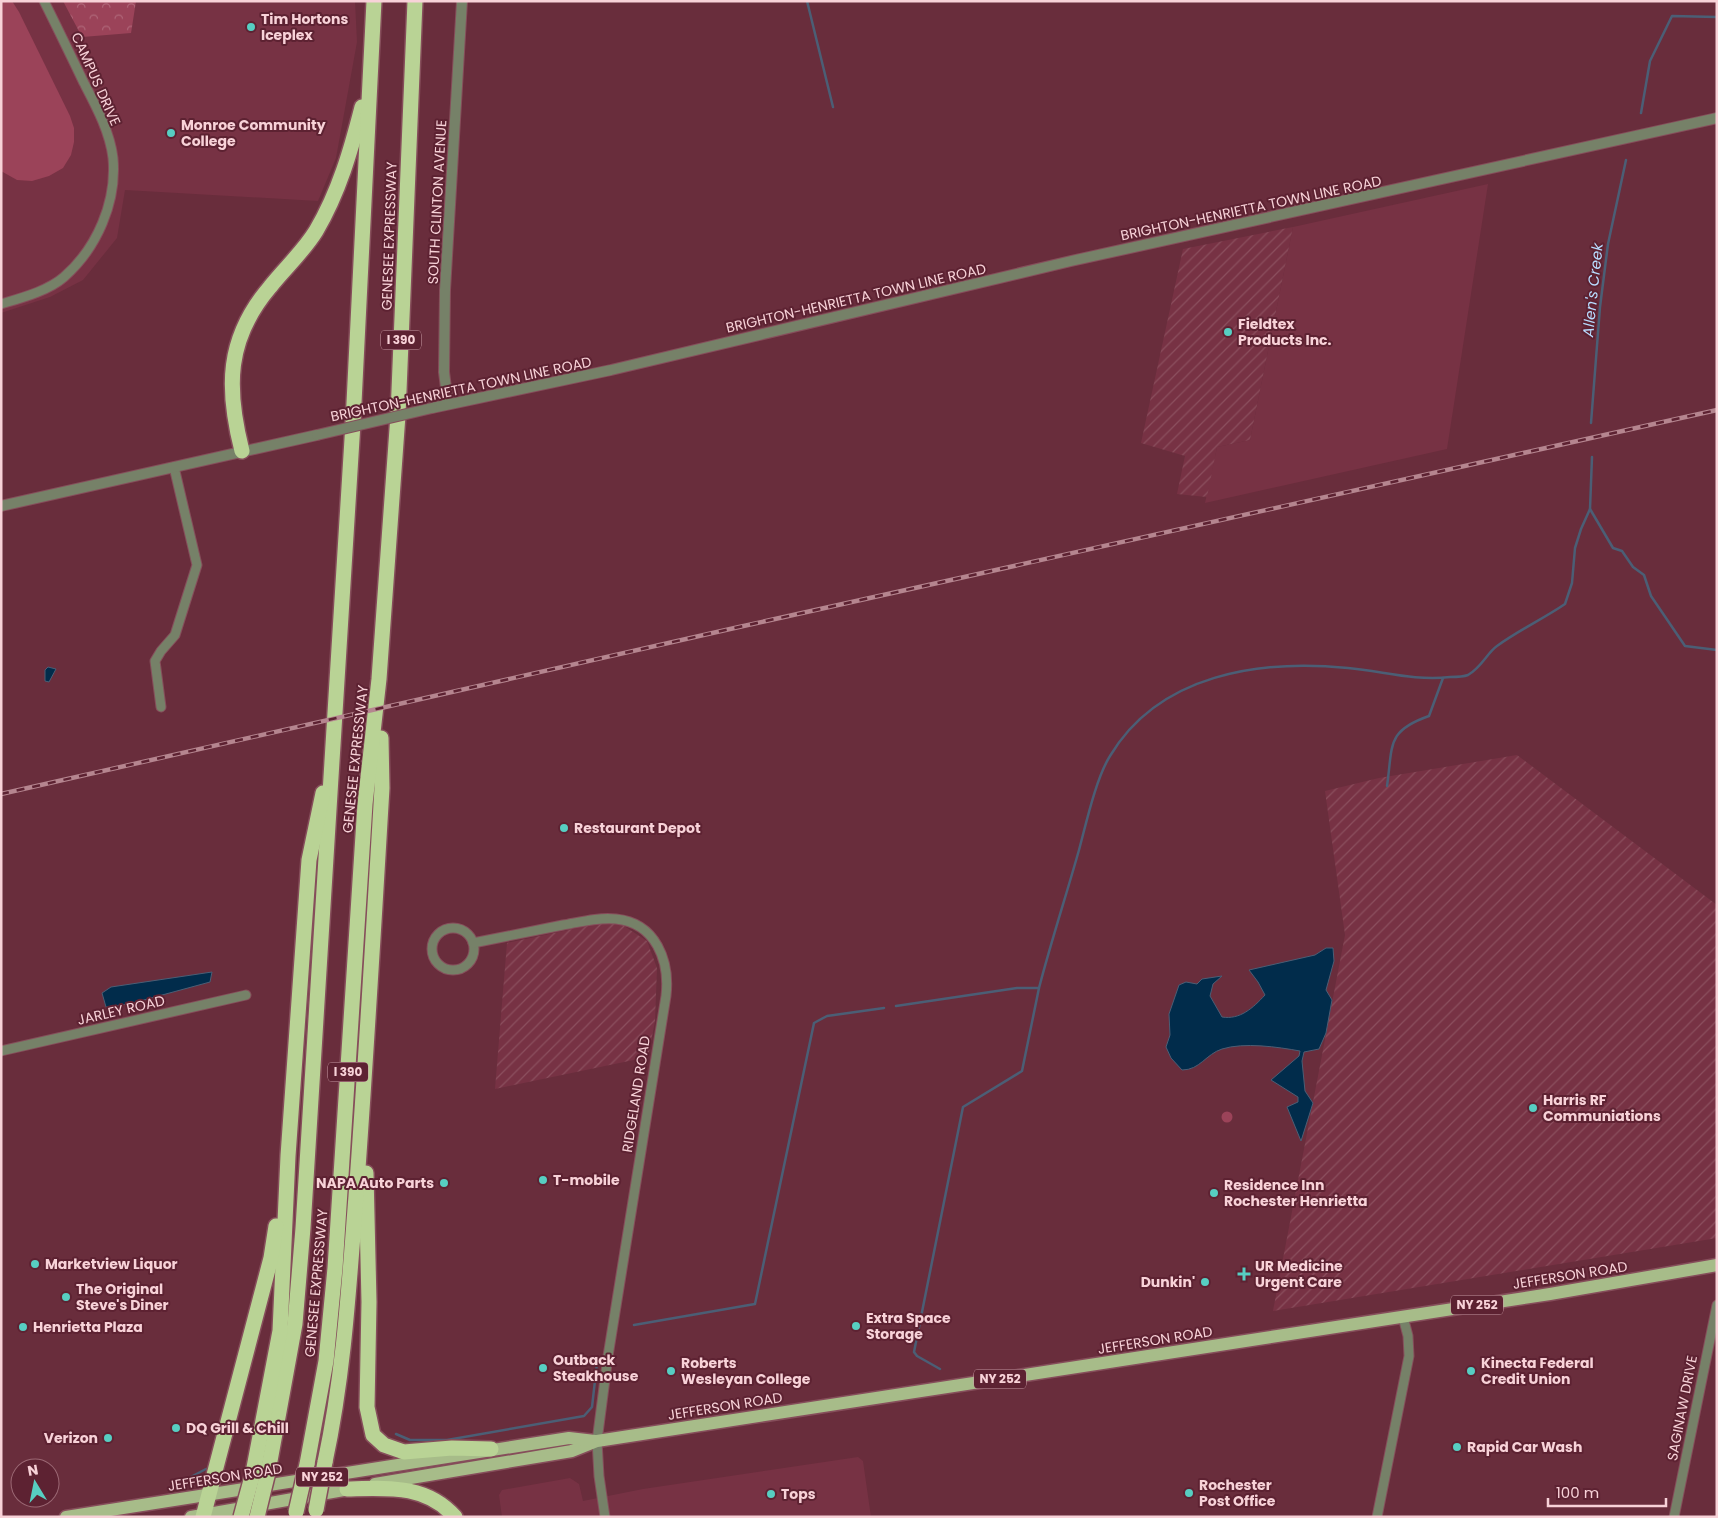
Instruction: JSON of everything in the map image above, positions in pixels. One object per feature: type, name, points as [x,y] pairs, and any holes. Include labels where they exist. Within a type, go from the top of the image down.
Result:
[{"type":"highway","name":"GENESEE EXPRESSWAY","points":[[257,1517],[268,1472],[295,1324],[353,432],[374,1]]},
{"type":"highway","name":"GENESEE EXPRESSWAY","points":[[296,1514],[326,1361],[335,1268],[366,804],[379,679],[398,414],[415,1]]},
{"type":"highway","points":[[242,451],[232,391],[236,347],[252,310],[301,253],[336,192],[354,136],[371,59]]},
{"type":"highway","points":[[315,1513],[342,1370],[364,1094],[382,788],[379,679]]},
{"type":"highway","points":[[241,1517],[252,1473],[280,1331],[288,1156],[309,860],[334,738]]},
{"type":"highway","points":[[364,1094],[370,1302],[366,1407],[370,1428],[377,1440],[394,1450],[410,1452],[452,1448],[491,1449]]},
{"type":"highway","points":[[199,1516],[209,1495],[271,1258],[288,1156]]},
{"type":"highway","points":[[346,1489],[401,1488],[416,1491],[440,1503],[456,1517]]},
{"type":"main road","name":"JEFFERSON ROAD","points":[[199,1516],[572,1451],[597,1441],[1403,1317],[1717,1265]]},
{"type":"main road","name":"JEFFERSON ROAD","points":[[66,1517],[491,1449],[569,1438],[597,1441]]},
{"type":"main road","points":[[130,1517],[166,1502]]},
{"type":"street","name":"CAMPUS DRIVE","points":[[1,304],[38,291],[63,278],[88,250],[104,222],[111,191],[113,158],[102,120],[44,1]]},
{"type":"street","name":"SOUTH CLINTON AVENUE","points":[[448,404],[444,372],[445,290],[462,1]]},
{"type":"street","name":"BRIGHTON-HENRIETTA TOWN LINE ROAD","points":[[1,506],[448,404],[611,370],[1108,252],[1409,188],[1717,118]]},
{"type":"street","name":"CAMPUS DRIVE","points":[[1,299],[38,291]]},
{"type":"street","points":[[161,707],[155,661],[175,635],[197,565],[174,467]]},
{"type":"street","name":"RIDGELAND ROAD","points":[[473,943],[582,922],[617,918],[642,929],[658,946],[666,964],[666,996],[608,1356],[597,1441],[599,1476],[606,1517]]},
{"type":"street","points":[[452,928],[465,932],[473,943],[472,957],[463,968],[449,970],[436,963],[432,957],[432,943],[440,932],[446,929],[452,928]]},
{"type":"street","name":"JARLEY ROAD","points":[[1,1051],[246,995]]},
{"type":"street","name":"SAGINAW DRIVE","points":[[1674,1517],[1717,1305]]},
{"type":"street","points":[[1377,1517],[1409,1356],[1408,1336],[1403,1317]]},
{"type":"shaded area","name":"Monroe Community College","points":[[1,1],[355,1],[357,42],[336,158],[318,201],[125,190],[117,238],[83,280],[50,297],[1,313]]},
{"type":"shaded area","points":[[1488,184],[1447,449],[1205,503],[1217,447],[1250,440],[1293,227]]},
{"type":"shaded area","points":[[1293,227],[1250,440],[1217,447],[1207,497],[1177,494],[1185,456],[1141,443],[1183,249]]},
{"type":"shaded area","points":[[1517,755],[1717,905],[1717,1238],[1273,1311],[1345,935],[1325,791],[1379,778]]},
{"type":"shaded area","points":[[601,923],[621,924],[647,941],[657,968],[655,1021],[648,1057],[495,1089],[507,943]]},
{"type":"shaded area","points":[[858,1457],[863,1461],[871,1517],[502,1517],[499,1495],[502,1490],[570,1478],[579,1484],[583,1501],[643,1489]]},
{"type":"green space","points":[[1,1],[12,1],[19,12],[70,116],[74,128],[74,142],[71,155],[63,168],[49,176],[32,181],[17,180],[1,171]]},
{"type":"green space","points":[[63,1],[136,1],[131,33],[82,37]]},
{"type":"green space","points":[[1227,1111],[1233,1117],[1227,1123],[1221,1117]]},
{"type":"water","points":[[48,667],[56,669],[49,682],[45,681],[45,670]]},
{"type":"water","points":[[1326,948],[1333,948],[1334,961],[1326,990],[1332,1000],[1326,1033],[1319,1049],[1304,1052],[1302,1061],[1305,1091],[1313,1103],[1301,1141],[1287,1107],[1298,1102],[1298,1097],[1271,1080],[1299,1056],[1300,1051],[1261,1046],[1231,1047],[1216,1051],[1198,1065],[1182,1070],[1171,1058],[1166,1047],[1170,1035],[1169,1014],[1179,985],[1186,982],[1197,984],[1202,979],[1222,976],[1213,984],[1210,996],[1222,1017],[1240,1015],[1265,995],[1249,970],[1315,955]]},
{"type":"water","points":[[212,972],[210,982],[129,1004],[106,1007],[102,993],[111,987]]},
{"type":"waterway","points":[[807,1],[833,107]]},
{"type":"waterway","name":"Allen's Creek","points":[[1641,113],[1650,61],[1672,16],[1717,17]]},
{"type":"waterway","name":"Allen's Creek","points":[[1591,423],[1600,307],[1608,244],[1626,160]]},
{"type":"waterway","points":[[1039,988],[1100,776],[1110,756],[1131,728],[1155,706],[1184,690],[1214,678],[1247,670],[1281,666],[1315,666],[1361,669],[1423,678],[1468,675],[1497,646],[1565,604],[1572,583],[1575,548],[1590,509],[1592,457]]},
{"type":"waterway","points":[[1590,509],[1613,548],[1622,551],[1633,567],[1644,575],[1651,596],[1685,646],[1717,650]]},
{"type":"waterway","points":[[1387,786],[1394,741],[1405,728],[1429,716],[1443,678]]},
{"type":"waterway","points":[[896,1006],[1017,988],[1039,988],[1022,1071],[963,1107],[914,1352],[917,1356],[940,1369]]},
{"type":"waterway","points":[[634,1325],[755,1304],[814,1023],[827,1016],[884,1008]]},
{"type":"waterway","points":[[396,1434],[410,1440],[447,1440],[584,1416],[592,1407],[597,1363]]},
{"type":"waterway","points":[[185,1480],[206,1469]]},
{"type":"railway","points":[[1,794],[739,627],[1717,410]]},
{"type":"place","name":"Tim Hortons Iceplex","points":[[251,27]]},
{"type":"place","name":"Monroe Community College","points":[[171,133]]},
{"type":"place","name":"Fieldtex Products Inc.","points":[[1228,332]]},
{"type":"place","name":"Restaurant Depot","points":[[564,828]]},
{"type":"place","name":"Harris RF Communiations","points":[[1533,1108]]},
{"type":"place","name":"T-mobile","points":[[543,1180]]},
{"type":"place","name":"NAPA Auto Parts","points":[[444,1183]]},
{"type":"place","name":"Residence Inn Rochester Henrietta","points":[[1214,1193]]},
{"type":"place","name":"Marketview Liquor","points":[[35,1264]]},
{"type":"place","name":"UR Medicine Urgent Care","points":[[1244,1274]]},
{"type":"place","name":"Dunkin'","points":[[1205,1282]]},
{"type":"place","name":"The Original Steve's Diner","points":[[66,1297]]},
{"type":"place","name":"Extra Space Storage","points":[[856,1326]]},
{"type":"place","name":"Henrietta Plaza","points":[[23,1327]]},
{"type":"place","name":"Outback Steakhouse","points":[[543,1368]]},
{"type":"place","name":"Roberts Wesleyan College","points":[[671,1371]]},
{"type":"place","name":"Kinecta Federal Credit Union","points":[[1471,1371]]},
{"type":"place","name":"DQ Grill & Chill","points":[[176,1428]]},
{"type":"place","name":"Verizon","points":[[108,1438]]},
{"type":"place","name":"Rapid Car Wash","points":[[1457,1447]]},
{"type":"place","name":"Rochester Post Office","points":[[1189,1493]]},
{"type":"place","name":"Tops","points":[[771,1494]]}]
